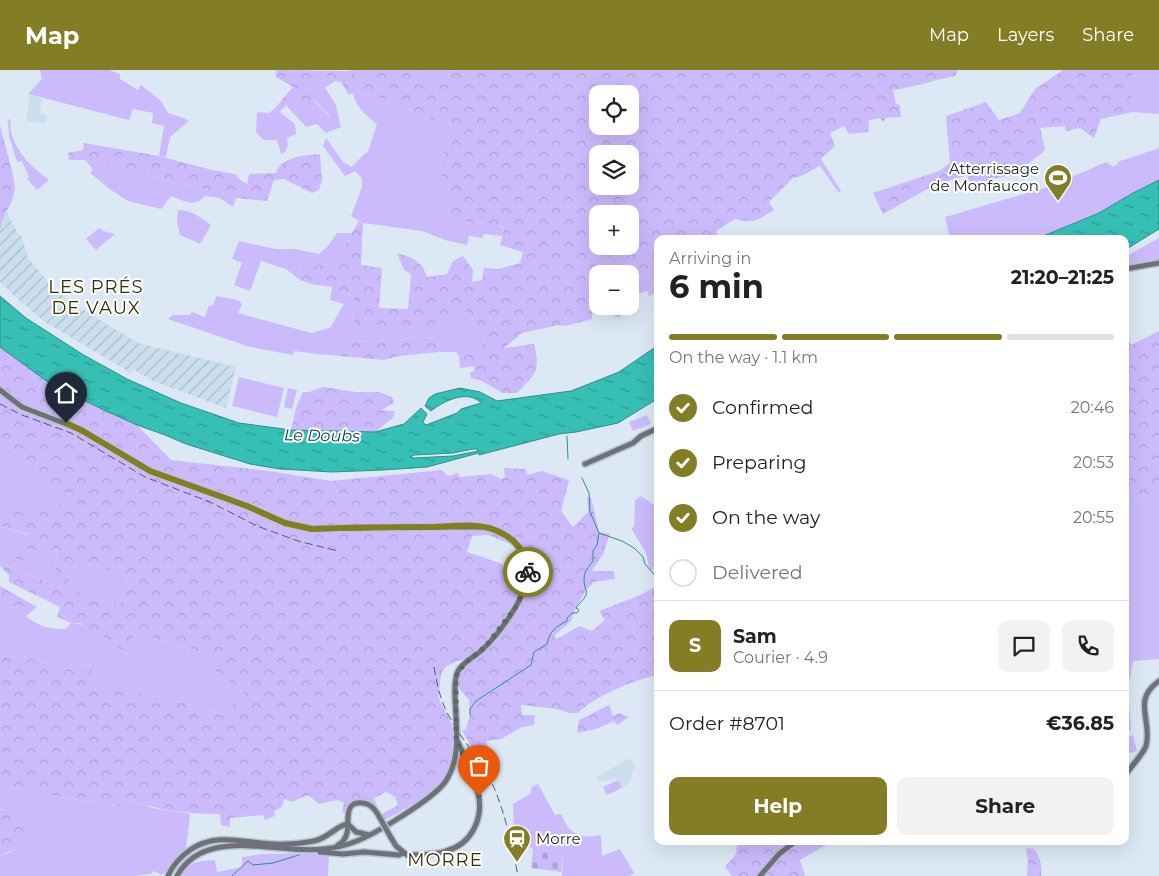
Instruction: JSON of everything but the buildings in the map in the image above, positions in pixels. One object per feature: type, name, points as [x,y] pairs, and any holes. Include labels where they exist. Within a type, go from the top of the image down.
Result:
[{"type":"main road","points":[[1129,269],[1159,263]]},
{"type":"main road","points":[[0,390],[22,407],[79,429],[150,471],[247,506],[285,523],[312,529],[484,527],[502,533],[518,545],[527,564],[528,578],[526,586],[515,608],[489,643],[465,663],[458,672],[455,682],[456,756],[454,765],[442,786],[426,799],[369,835],[354,842],[323,850],[308,851]]},
{"type":"main road","points":[[584,464],[633,443],[641,436],[654,430]]},
{"type":"main road","points":[[1129,770],[1146,744],[1144,699],[1148,690],[1159,681]]},
{"type":"main road","points":[[323,850],[344,841],[350,809],[359,803],[369,804],[374,808],[396,846],[407,855],[447,851],[460,844],[471,833],[479,818],[480,805],[477,788],[456,738]]},
{"type":"main road","points":[[348,824],[359,833],[369,835]]},
{"type":"main road","points":[[168,876],[173,866],[181,857],[199,844],[211,841],[240,840],[276,844],[322,839],[340,826],[348,824]]},
{"type":"main road","points":[[760,876],[779,854],[791,845]]},
{"type":"main road","points":[[178,876],[190,859],[201,852],[213,848],[263,847],[343,854],[364,852],[399,855],[403,853]]},
{"type":"shaded area","points":[[30,95],[42,98],[40,113],[47,115],[46,123],[26,121]]},
{"type":"shaded area","points":[[7,212],[19,236],[21,235],[28,258],[56,291],[74,304],[138,343],[236,367],[226,408],[153,381],[133,369],[131,373],[45,322],[21,302],[0,282],[0,232],[3,218]]},
{"type":"shaded area","points":[[630,758],[635,766],[631,774],[633,777],[624,787],[622,788],[617,778],[600,782],[597,777]]},
{"type":"green space","points":[[40,70],[109,70],[120,74],[120,79],[138,90],[141,85],[161,101],[168,113],[189,121],[170,137],[166,157],[159,156],[164,126],[152,123],[153,113],[133,109],[129,120],[28,94],[42,79]]},
{"type":"green space","points":[[276,70],[353,70],[355,76],[349,95],[341,82],[335,81],[331,76],[313,85],[317,92],[325,98],[332,114],[331,117],[314,100],[305,104],[297,95],[279,112],[275,108],[293,87],[276,77]]},
{"type":"green space","points":[[353,70],[372,70],[372,73],[358,80],[354,92],[387,100],[435,121],[452,124],[440,168],[473,223],[498,225],[504,230],[502,236],[484,234],[482,238],[469,236],[467,245],[445,240],[422,231],[363,223],[351,216],[362,187],[362,178],[355,171],[345,176],[323,146],[326,138],[343,162],[352,167],[368,152],[377,124],[359,107],[353,93],[349,95],[355,76]]},
{"type":"green space","points":[[372,70],[417,70],[436,89],[449,77],[448,70],[958,70],[955,76],[893,90],[896,104],[900,105],[901,117],[886,118],[883,122],[880,118],[869,120],[868,132],[849,134],[844,126],[830,133],[835,146],[821,159],[841,191],[839,193],[820,166],[804,175],[793,178],[769,202],[774,210],[760,219],[747,221],[735,219],[716,231],[718,235],[654,235],[654,278],[653,276],[639,279],[639,265],[589,265],[589,315],[592,315],[592,319],[566,326],[559,325],[522,333],[504,348],[534,344],[537,361],[535,372],[517,393],[503,393],[482,381],[471,378],[470,372],[474,372],[474,366],[460,368],[459,356],[472,354],[486,341],[480,329],[464,310],[445,325],[368,330],[352,321],[354,297],[332,287],[311,284],[300,280],[286,269],[329,264],[339,255],[359,221],[363,223],[361,265],[382,268],[379,308],[408,309],[411,274],[404,270],[397,253],[416,260],[427,277],[447,274],[453,261],[463,256],[473,270],[472,282],[482,280],[484,268],[498,269],[520,263],[523,252],[500,245],[504,230],[501,226],[482,222],[473,223],[452,215],[440,168],[452,124],[435,121],[387,100],[353,92],[354,85],[358,80],[372,73]]},
{"type":"green space","points":[[417,70],[448,70],[449,77],[436,89]]},
{"type":"green space","points":[[1061,70],[1132,70],[1132,112],[1101,119],[1094,138],[1080,128],[1066,131],[1065,126],[1040,128],[1045,150],[1028,164],[1029,172],[970,185],[967,175],[931,187],[883,214],[873,193],[939,171],[950,163],[946,116],[986,102],[999,120],[1020,113],[1035,89]]},
{"type":"green space","points":[[1132,70],[1159,70],[1159,114],[1132,112]]},
{"type":"green space","points":[[331,76],[335,81],[325,88],[336,105],[341,127],[326,133],[317,124],[306,127],[286,105],[297,94],[313,100],[330,117],[325,99],[317,92],[313,85]]},
{"type":"green space","points":[[275,108],[295,124],[296,134],[287,138],[288,145],[285,152],[281,154],[277,140],[263,140],[256,132],[257,112],[269,113]]},
{"type":"green space","points":[[10,119],[11,133],[18,149],[31,165],[49,180],[37,190],[27,179],[29,177],[22,161],[17,162],[9,136],[8,120]]},
{"type":"green space","points":[[0,125],[15,188],[12,201],[3,218],[0,232]]},
{"type":"green space","points":[[84,143],[159,156],[235,174],[247,184],[249,174],[276,173],[282,163],[288,160],[301,156],[320,154],[322,180],[319,190],[312,193],[284,179],[274,180],[267,201],[236,198],[233,207],[220,198],[225,193],[177,184],[161,178],[129,172],[108,164],[85,160],[69,160],[68,153],[83,150]]},
{"type":"green space","name":"Atterrissage de Monfaucon","points":[[1159,148],[1159,180],[1099,213],[1046,235],[949,235],[945,217],[1051,186],[1106,162],[1114,167],[1120,161]]},
{"type":"green space","points":[[85,160],[108,164],[129,172],[161,178],[177,184],[225,193],[220,198],[205,196],[193,203],[171,196],[161,209],[128,201],[90,173],[93,169]]},
{"type":"green space","points":[[178,210],[192,212],[211,225],[200,244],[180,235],[177,221]]},
{"type":"green space","points":[[99,228],[115,234],[96,250],[86,239]]},
{"type":"green space","points":[[337,233],[352,233],[339,255],[329,264],[286,269],[261,261],[250,291],[234,285],[242,263],[232,259],[239,241],[275,249],[295,249],[319,254],[327,247]]},
{"type":"green space","points":[[1159,238],[1159,261],[1129,266],[1129,255]]},
{"type":"green space","points":[[653,276],[654,294],[649,296],[647,291],[639,293],[639,279]]},
{"type":"green space","points":[[332,287],[354,297],[352,321],[464,310],[480,329],[486,341],[472,354],[459,356],[456,352],[439,352],[438,337],[357,342],[331,350],[320,345],[317,354],[294,351],[293,355],[250,347],[168,319],[173,315],[190,315],[192,312],[205,317],[209,305],[212,306],[217,296],[238,300],[242,304],[238,313],[311,333],[330,328],[344,304],[330,300]]},
{"type":"green space","points":[[1159,331],[1159,497],[1129,501],[1129,341],[1131,345]]},
{"type":"green space","points":[[438,337],[439,352],[399,356],[384,360],[317,354],[320,345],[331,350],[357,342]]},
{"type":"green space","points":[[0,347],[52,385],[137,425],[171,460],[269,471],[331,481],[442,470],[448,476],[458,473],[460,477],[491,474],[501,479],[505,477],[504,468],[526,469],[527,475],[542,471],[569,480],[561,511],[573,527],[588,512],[587,497],[591,497],[599,532],[610,534],[603,554],[592,571],[614,571],[615,579],[594,582],[586,590],[571,621],[554,636],[557,639],[579,626],[592,631],[605,620],[599,611],[643,594],[654,587],[654,676],[615,690],[595,700],[578,713],[521,705],[522,715],[535,715],[534,725],[522,727],[501,739],[486,741],[488,748],[479,759],[462,731],[466,729],[470,715],[469,700],[457,686],[459,677],[466,664],[461,660],[448,665],[442,673],[439,696],[453,730],[454,742],[449,767],[444,778],[434,789],[407,808],[384,820],[382,814],[398,805],[395,797],[386,792],[374,798],[377,806],[367,801],[359,800],[352,804],[345,813],[342,812],[344,803],[338,800],[319,804],[308,795],[292,802],[284,799],[282,807],[274,811],[275,816],[265,820],[263,815],[230,818],[230,827],[221,825],[220,814],[172,811],[125,799],[119,806],[31,793],[0,783],[0,650],[68,669],[89,664],[99,683],[110,687],[120,684],[128,669],[131,672],[123,691],[173,700],[224,715],[244,692],[210,667],[211,658],[191,649],[135,633],[129,655],[80,623],[71,623],[57,617],[60,607],[9,582],[9,575],[0,566],[0,563],[13,568],[18,549],[25,551],[20,571],[54,585],[57,550],[46,552],[27,549],[23,543],[28,534],[0,526],[0,504],[37,509],[45,508],[62,502],[71,495],[43,483],[35,467],[27,462],[0,451]],"holes":[[[488,535],[505,542],[517,550],[521,556],[524,563],[525,582],[512,577],[512,572],[500,563],[467,552],[472,536]],[[91,564],[128,578],[120,606],[66,588],[74,565],[85,567]]]},
{"type":"green space","points":[[239,377],[284,388],[277,417],[232,406]]},
{"type":"green space","points":[[324,387],[355,392],[379,392],[392,397],[394,403],[381,410],[395,411],[393,418],[375,432],[291,430],[296,408],[303,392]]},
{"type":"green space","points":[[288,388],[297,390],[292,409],[284,407]]},
{"type":"green space","points":[[647,415],[651,424],[633,431],[629,422]]},
{"type":"green space","points":[[0,451],[27,462],[35,467],[43,483],[71,495],[62,502],[45,508],[29,509],[0,504]]},
{"type":"green space","points":[[641,496],[646,509],[654,517],[654,569],[650,570],[646,553],[631,528],[634,527],[635,500]]},
{"type":"green space","points":[[641,496],[654,505],[654,517],[646,509]]},
{"type":"green space","points":[[1159,497],[1159,659],[1133,661],[1129,683],[1129,501]]},
{"type":"green space","points":[[0,526],[29,535],[46,552],[57,550],[54,585],[20,571],[24,551],[18,549],[13,568],[0,563]]},
{"type":"green space","points":[[91,564],[128,578],[120,606],[66,588],[74,565],[85,567]]},
{"type":"green space","points":[[0,586],[37,607],[25,617],[18,608],[8,607],[0,609]]},
{"type":"green space","points":[[8,607],[18,608],[33,622],[45,627],[65,629],[71,623],[86,626],[101,634],[128,655],[135,633],[191,649],[211,658],[211,667],[244,692],[225,715],[173,700],[122,691],[131,672],[128,669],[120,684],[110,687],[99,683],[89,664],[68,669],[0,650],[0,609]]},
{"type":"green space","points":[[1129,703],[1131,730],[1129,730]]},
{"type":"green space","points":[[609,705],[613,716],[619,713],[629,717],[617,725],[614,721],[596,729],[577,733],[579,720]]},
{"type":"green space","points":[[1133,735],[1137,751],[1129,753],[1129,736]]},
{"type":"green space","points":[[618,780],[622,788],[607,795],[603,787]]},
{"type":"green space","points":[[0,783],[31,793],[118,806],[125,799],[153,808],[190,814],[186,850],[174,860],[168,871],[159,876],[160,874],[153,871],[151,874],[134,876],[0,876],[0,856],[9,853],[19,844],[4,810],[0,809]]},
{"type":"green space","points":[[538,784],[555,815],[561,814],[572,831],[581,836],[601,835],[602,856],[620,849],[634,873],[629,876],[562,876],[563,852],[526,847],[527,834],[514,834],[513,804],[530,794],[532,787]]},
{"type":"green space","points":[[0,809],[23,820],[30,826],[26,844],[19,845],[0,856]]},
{"type":"green space","points":[[737,845],[826,845],[800,860],[805,876],[732,876],[725,867],[736,854]]},
{"type":"green space","points":[[533,848],[563,852],[561,872],[531,868]]},
{"type":"green space","points":[[1026,848],[1034,849],[1038,855],[1041,876],[1027,876]]},
{"type":"green space","points":[[311,853],[329,855],[328,876],[181,876],[191,864],[199,862],[215,860],[217,872],[242,867],[242,857],[263,854]]},
{"type":"water","points":[[1159,180],[1159,229],[1129,248],[1129,235],[1046,235],[1099,213]]},
{"type":"water","name":"Le Doubs","points":[[0,296],[26,318],[82,354],[127,379],[181,403],[239,423],[291,430],[375,432],[404,424],[421,408],[427,414],[423,422],[426,425],[457,413],[461,409],[481,403],[469,397],[456,398],[431,411],[425,406],[429,398],[435,394],[460,388],[480,392],[497,401],[571,391],[619,372],[654,348],[654,401],[618,423],[559,434],[427,467],[383,470],[332,472],[280,469],[250,464],[186,444],[137,425],[52,385],[0,347]],"holes":[[[473,449],[478,451],[453,456],[410,457]]]},
{"type":"waterway","points":[[567,436],[568,459]]},
{"type":"waterway","points":[[470,715],[470,709],[476,701],[531,665],[534,652],[547,644],[554,630],[567,621],[567,618],[572,613],[577,613],[579,610],[576,608],[586,595],[584,576],[593,561],[593,551],[597,545],[599,533],[590,512],[589,493],[582,478]]},
{"type":"waterway","points":[[599,533],[622,541],[634,548],[643,557],[645,564],[654,574]]},
{"type":"waterway","points":[[232,876],[248,861],[253,865],[273,863],[299,855]]},
{"type":"railway","points":[[0,404],[22,415],[71,433],[145,477],[210,502],[257,526],[298,541],[338,551]]},
{"type":"railway","points":[[434,667],[444,706],[497,794],[508,829],[518,876]]},
{"type":"way so far","points":[[479,796],[456,738],[456,676],[460,668],[486,646],[515,608],[524,590],[528,572]]},
{"type":"place","name":"Atterrissage de Monfaucon","points":[[1058,202]]},
{"type":"place","name":"Morre","points":[[517,863]]},
{"type":"district","name":"LES PRÉS DE VAUX","points":[[96,297]]},
{"type":"district","name":"MORRE","points":[[445,860]]},
{"type":"route","points":[[66,423],[156,474],[183,482],[247,506],[285,523],[300,527],[312,529],[467,526],[494,529],[518,545],[525,557],[528,572]]}]
